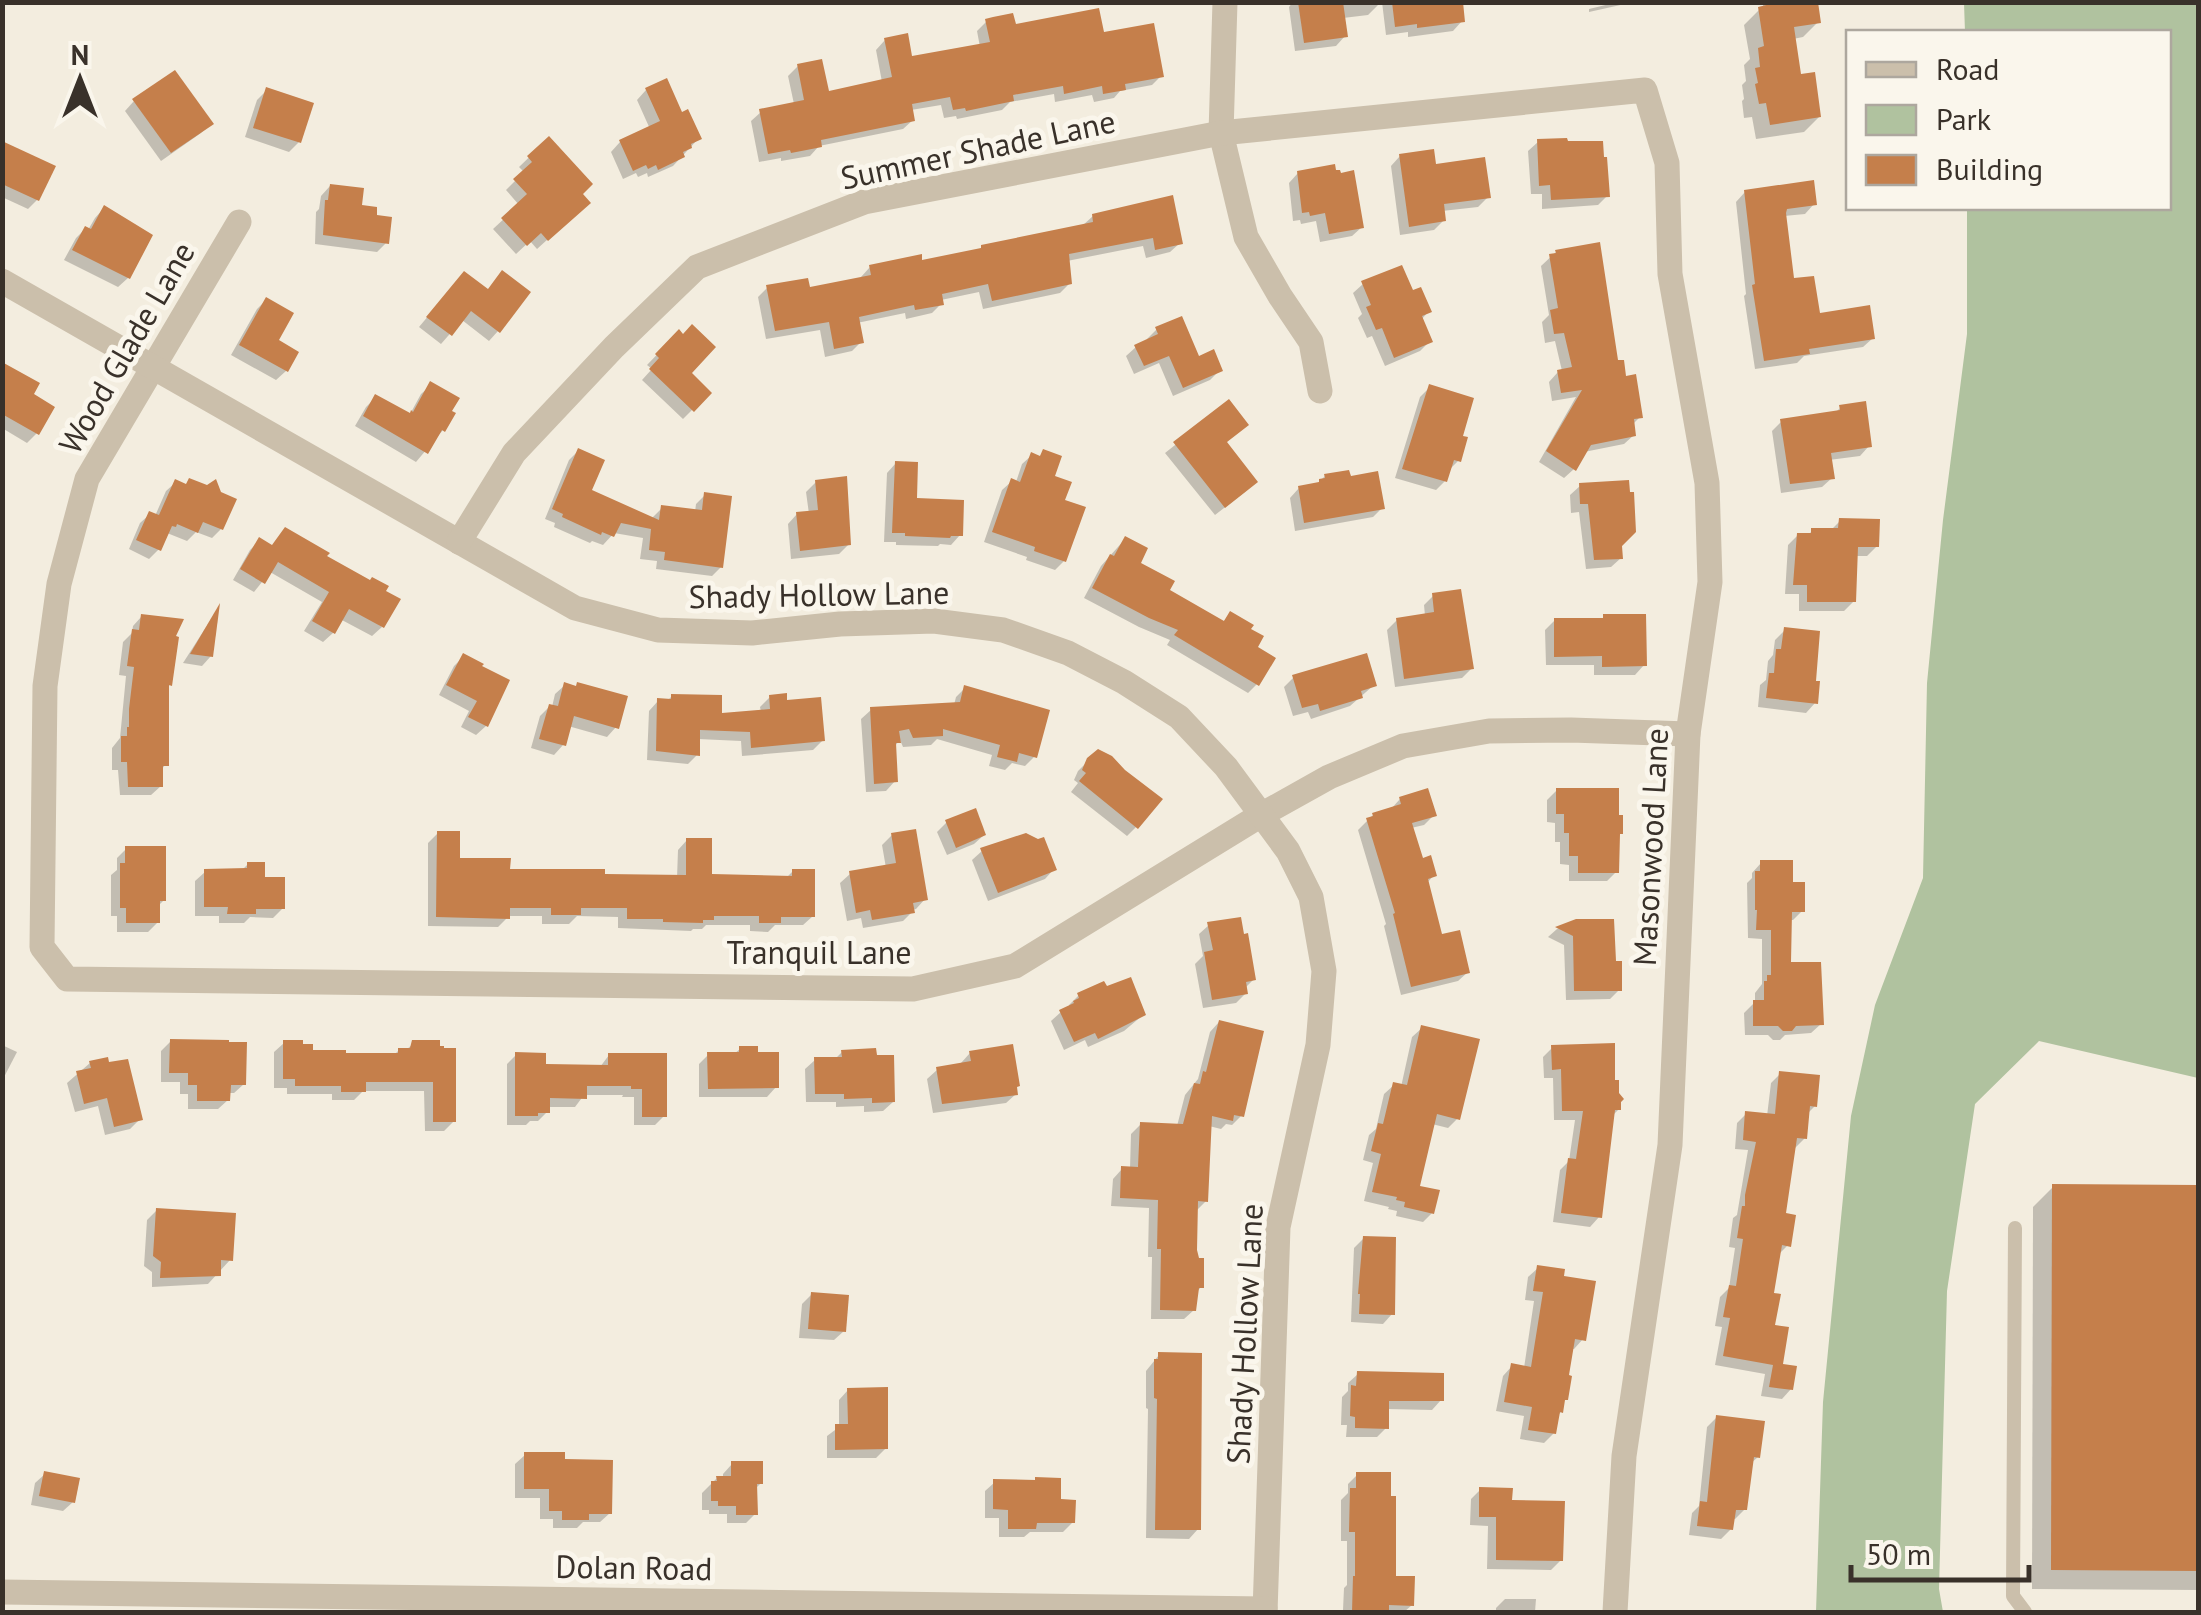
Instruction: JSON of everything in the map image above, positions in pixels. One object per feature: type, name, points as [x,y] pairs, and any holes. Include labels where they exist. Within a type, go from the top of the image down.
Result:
[{"type":"street","points":[[1225,2],[1221,133],[1246,237],[1310,342],[1320,391]]},
{"type":"street","name":"Summer Shade Lane","points":[[458,542],[514,453],[614,346],[697,266],[864,202],[1221,133],[1644,90]]},
{"type":"street","name":"Masonwood Lane","points":[[1615,1612],[1624,1456],[1670,1145],[1688,734],[1710,582],[1707,484],[1670,274],[1667,163],[1644,90]]},
{"type":"street","name":"Wood Glade Lane","points":[[67,978],[42,947],[45,686],[56,601],[87,479],[239,222]]},
{"type":"street","name":"Shady Hollow Lane","points":[[2,281],[575,608],[658,630],[752,632],[934,621],[1004,630],[1068,653],[1179,717],[1226,768],[1288,852],[1311,897],[1324,972],[1318,1045],[1278,1227],[1265,1610]]},
{"type":"street","name":"Tranquil Lane","points":[[67,978],[913,989],[1016,966],[1329,776],[1402,746],[1489,731],[1688,734]]},
{"type":"street","name":"Dolan Road","points":[[2,1592],[1265,1610]]},
{"type":"lane","points":[[2015,1228],[2012,1596],[2026,1612]]},
{"type":"green space","points":[[1964,3],[2198,3],[2198,1078],[2039,1041],[1975,1104],[1947,1291],[1939,1589],[1943,1612],[1816,1612],[1823,1402],[1851,1116],[1875,1005],[1923,878],[1927,683],[1967,334],[1967,210],[2171,210],[2171,30],[1965,30]]},
{"type":"building","points":[[1298,2],[1343,2],[1348,37],[1304,43]]},
{"type":"building","points":[[1392,2],[1463,2],[1465,22],[1395,27]]},
{"type":"building","points":[[1779,2],[1818,2],[1821,23],[1794,27],[1801,74],[1815,72],[1821,117],[1770,125],[1766,103],[1759,104],[1755,84],[1755,68],[1760,67],[1758,48],[1764,46],[1758,7]]},
{"type":"building","points":[[1099,8],[1104,32],[1154,23],[1164,77],[1125,84],[1126,90],[1103,94],[1102,86],[1064,94],[1063,86],[1013,95],[1014,101],[966,111],[953,110],[950,97],[912,104],[915,121],[821,140],[822,147],[768,154],[759,109],[804,100],[797,64],[822,59],[829,91],[892,77],[884,38],[908,33],[912,56],[990,42],[985,19],[1013,13],[1016,24]]},
{"type":"building","points":[[175,70],[214,124],[171,153],[132,99]]},
{"type":"building","points":[[667,78],[682,112],[688,109],[702,139],[683,152],[685,157],[658,170],[656,165],[648,169],[646,165],[633,171],[619,140],[660,121],[645,88]]},
{"type":"building","points":[[266,87],[314,103],[301,143],[253,128]]},
{"type":"building","points":[[549,136],[593,184],[583,194],[591,203],[548,241],[541,233],[527,246],[501,218],[527,194],[513,179],[532,162],[527,156]]},
{"type":"building","points":[[1537,139],[1603,141],[1610,197],[1551,200],[1550,185],[1539,186]]},
{"type":"building","points":[[2,141],[56,166],[39,201],[2,184]]},
{"type":"building","points":[[1434,149],[1436,164],[1485,157],[1491,198],[1444,204],[1446,221],[1409,227],[1399,154]]},
{"type":"building","points":[[1335,164],[1341,173],[1354,170],[1364,228],[1329,234],[1325,213],[1302,213],[1297,171]]},
{"type":"building","points":[[1814,180],[1817,205],[1787,209],[1786,213],[1794,278],[1814,276],[1820,313],[1870,305],[1875,339],[1809,349],[1810,354],[1764,361],[1752,285],[1755,284],[1744,190]]},
{"type":"building","points":[[330,184],[364,188],[362,205],[377,207],[377,215],[392,217],[389,244],[323,235]]},
{"type":"building","points":[[1173,195],[1183,244],[1155,250],[1153,238],[1069,254],[1072,284],[992,301],[988,284],[942,294],[944,305],[915,310],[914,305],[859,317],[864,343],[834,349],[829,322],[775,331],[766,285],[808,278],[810,287],[871,275],[869,265],[922,254],[922,260],[981,248],[1093,222],[1092,214]]},
{"type":"building","points":[[104,205],[153,235],[130,279],[72,250],[85,226],[91,229]]},
{"type":"building","points":[[1600,242],[1618,360],[1624,360],[1626,376],[1636,374],[1643,418],[1634,419],[1636,436],[1591,445],[1576,471],[1546,451],[1582,390],[1561,393],[1557,370],[1572,367],[1564,333],[1554,334],[1550,310],[1558,308],[1549,254]]},
{"type":"building","points":[[1402,265],[1413,290],[1421,287],[1432,312],[1422,316],[1433,342],[1394,358],[1382,328],[1376,330],[1366,307],[1371,305],[1361,281]]},
{"type":"building","points":[[502,270],[531,292],[500,333],[471,311],[452,336],[426,317],[464,271],[488,289]]},
{"type":"building","points":[[266,297],[294,313],[279,340],[299,352],[288,372],[239,345]]},
{"type":"building","points":[[1182,316],[1199,356],[1214,349],[1223,371],[1183,388],[1169,356],[1144,366],[1134,345],[1158,334],[1155,327]]},
{"type":"building","points":[[692,324],[716,347],[692,373],[712,393],[694,412],[649,369],[659,358],[655,354],[679,329],[683,334]]},
{"type":"building","points":[[2,362],[40,383],[34,394],[55,407],[39,435],[2,414]]},
{"type":"building","points":[[430,381],[460,398],[452,411],[456,413],[428,454],[363,416],[375,394],[413,412]]},
{"type":"building","points":[[1429,384],[1474,398],[1463,436],[1468,437],[1461,462],[1454,460],[1447,482],[1402,469]]},
{"type":"building","points":[[1229,399],[1249,425],[1227,442],[1258,482],[1225,508],[1173,442]]},
{"type":"building","points":[[1866,401],[1872,447],[1831,453],[1835,479],[1790,484],[1780,419],[1840,410],[1839,405]]},
{"type":"building","points":[[578,448],[605,460],[592,490],[659,520],[661,505],[702,510],[704,492],[732,496],[723,568],[664,560],[665,552],[649,550],[651,529],[621,523],[614,537],[602,532],[601,535],[552,509]]},
{"type":"building","points":[[1043,449],[1062,456],[1055,476],[1072,482],[1065,500],[1086,507],[1066,562],[992,532],[1011,478],[1020,482],[1031,452],[1040,456]]},
{"type":"building","points":[[895,461],[918,462],[917,498],[964,500],[963,536],[892,533]]},
{"type":"building","points":[[1349,470],[1351,476],[1378,471],[1385,509],[1304,523],[1298,486],[1319,482],[1324,474]]},
{"type":"building","points":[[847,476],[851,545],[800,551],[796,512],[818,510],[815,480]]},
{"type":"building","points":[[189,478],[207,485],[216,479],[221,492],[237,499],[223,530],[203,522],[198,533],[177,524],[172,526],[161,551],[136,540],[149,511],[159,515],[175,479],[186,484]]},
{"type":"building","points":[[1629,480],[1630,492],[1634,492],[1636,532],[1622,546],[1623,559],[1594,560],[1588,504],[1580,504],[1579,483]]},
{"type":"building","points":[[1839,518],[1880,519],[1879,547],[1858,547],[1856,602],[1807,602],[1807,585],[1793,585],[1797,533],[1811,533],[1811,528],[1838,528]]},
{"type":"building","points":[[285,527],[330,553],[327,556],[389,586],[386,591],[401,599],[384,628],[349,609],[335,634],[312,621],[329,592],[278,562],[265,584],[240,569],[259,537],[272,545]]},
{"type":"building","points":[[1125,536],[1148,548],[1141,563],[1175,581],[1170,590],[1224,621],[1230,611],[1264,636],[1258,647],[1276,658],[1259,686],[1174,635],[1178,630],[1092,588],[1110,554],[1114,556]]},
{"type":"building","points":[[1461,589],[1474,669],[1404,679],[1396,618],[1434,612],[1432,593]]},
{"type":"building","points":[[220,603],[213,657],[190,654]]},
{"type":"building","points":[[141,614],[184,619],[176,636],[179,637],[172,686],[169,685],[169,766],[163,766],[163,787],[128,787],[127,762],[121,762],[121,736],[127,736],[129,727],[134,667],[127,666],[132,629],[139,630]]},
{"type":"building","points":[[1603,614],[1646,614],[1647,666],[1602,667],[1602,656],[1554,657],[1554,618],[1603,618]]},
{"type":"building","points":[[1784,627],[1820,631],[1818,704],[1766,698],[1769,673],[1774,673],[1776,649],[1781,649]]},
{"type":"building","points":[[463,653],[510,680],[488,727],[468,717],[477,701],[446,685]]},
{"type":"building","points":[[1367,653],[1377,686],[1361,691],[1363,698],[1320,711],[1318,704],[1302,708],[1292,675]]},
{"type":"building","points":[[564,682],[628,696],[619,729],[574,716],[566,746],[539,739],[549,704],[558,706]]},
{"type":"building","points":[[964,685],[1050,710],[1037,758],[1019,753],[1017,762],[997,757],[1000,745],[943,729],[943,736],[913,738],[909,729],[899,731],[901,743],[896,743],[898,782],[874,784],[870,707],[960,702]]},
{"type":"building","points":[[787,693],[787,700],[821,697],[825,741],[751,748],[750,732],[700,730],[700,756],[656,751],[657,698],[671,699],[671,694],[722,695],[722,713],[770,709],[769,695]]},
{"type":"building","points":[[1098,749],[1163,799],[1138,829],[1079,781],[1086,773],[1082,770],[1087,758]]},
{"type":"building","points":[[1428,788],[1437,816],[1412,823],[1423,858],[1431,855],[1437,876],[1428,879],[1442,934],[1460,930],[1470,973],[1411,987],[1395,913],[1366,818],[1401,804],[1399,797]]},
{"type":"building","points":[[1556,788],[1619,788],[1623,834],[1619,873],[1578,873],[1578,856],[1569,856],[1564,814],[1556,814]]},
{"type":"building","points":[[976,808],[986,835],[956,848],[945,820]]},
{"type":"building","points":[[916,829],[928,900],[913,903],[915,913],[872,920],[870,910],[856,913],[849,871],[896,863],[891,833]]},
{"type":"building","points":[[437,831],[460,831],[460,858],[511,858],[510,869],[605,869],[605,874],[686,875],[686,838],[712,838],[712,874],[792,876],[792,869],[815,869],[815,917],[781,917],[781,923],[759,923],[759,916],[714,916],[714,920],[703,923],[663,922],[627,919],[627,908],[581,908],[581,915],[551,915],[551,908],[510,908],[510,919],[436,917]]},
{"type":"building","points":[[1026,833],[1038,839],[1044,837],[1057,870],[998,893],[980,848]]},
{"type":"building","points":[[125,846],[166,846],[166,901],[160,901],[160,923],[126,923],[126,908],[120,908],[120,863],[125,863]]},
{"type":"building","points":[[1760,860],[1793,860],[1793,882],[1805,882],[1805,912],[1792,912],[1791,962],[1821,962],[1824,1025],[1796,1026],[1792,1031],[1783,1031],[1778,1026],[1753,1026],[1753,1000],[1764,1000],[1764,981],[1771,975],[1771,930],[1756,930],[1755,871],[1760,871]]},
{"type":"building","points":[[247,862],[265,862],[265,877],[285,877],[285,909],[227,914],[228,907],[204,907],[204,869],[247,868]]},
{"type":"building","points":[[1241,917],[1244,934],[1248,933],[1256,980],[1246,982],[1248,994],[1212,1000],[1204,952],[1213,950],[1207,922]]},
{"type":"building","points":[[1576,919],[1614,919],[1616,961],[1622,961],[1622,991],[1574,991],[1573,936],[1555,927]]},
{"type":"building","points":[[1131,977],[1146,1015],[1098,1039],[1095,1033],[1074,1042],[1059,1010],[1074,1003],[1079,998],[1077,993],[1104,981],[1107,986]]},
{"type":"building","points":[[1219,1020],[1264,1031],[1244,1117],[1234,1115],[1233,1121],[1212,1116],[1208,1202],[1198,1201],[1197,1250],[1199,1258],[1204,1258],[1204,1288],[1199,1288],[1196,1311],[1160,1310],[1158,1200],[1120,1198],[1121,1166],[1138,1167],[1140,1122],[1183,1124],[1194,1083],[1200,1084],[1203,1071],[1206,1072]]},
{"type":"building","points":[[1421,1025],[1480,1039],[1460,1120],[1437,1114],[1420,1186],[1440,1190],[1434,1214],[1404,1207],[1405,1202],[1396,1200],[1397,1197],[1372,1192],[1381,1154],[1371,1151],[1378,1123],[1383,1124],[1393,1082],[1407,1085]]},
{"type":"building","points":[[170,1039],[247,1042],[246,1085],[231,1085],[230,1101],[197,1101],[197,1085],[188,1085],[188,1073],[169,1073]]},
{"type":"building","points":[[283,1040],[303,1040],[303,1044],[313,1044],[313,1050],[398,1053],[398,1048],[410,1048],[412,1040],[440,1040],[444,1048],[456,1048],[456,1122],[433,1122],[433,1082],[366,1082],[366,1092],[341,1092],[341,1086],[295,1086],[295,1079],[283,1079]]},
{"type":"building","points":[[1615,1043],[1615,1080],[1619,1080],[1619,1093],[1624,1099],[1621,1110],[1615,1110],[1602,1218],[1561,1213],[1568,1158],[1576,1159],[1583,1111],[1562,1111],[1561,1069],[1552,1070],[1551,1045]]},
{"type":"building","points":[[1013,1044],[1018,1095],[942,1104],[936,1067],[971,1061],[969,1051]]},
{"type":"building","points":[[739,1046],[758,1046],[758,1052],[779,1052],[779,1088],[708,1089],[707,1052],[739,1052]]},
{"type":"building","points":[[876,1048],[877,1055],[894,1055],[895,1102],[872,1103],[872,1098],[815,1094],[814,1057],[842,1057],[841,1050]]},
{"type":"building","points":[[515,1052],[546,1053],[546,1064],[608,1065],[608,1053],[667,1053],[667,1117],[642,1117],[642,1089],[631,1086],[587,1086],[587,1099],[550,1098],[550,1113],[515,1116]]},
{"type":"building","points":[[108,1057],[109,1062],[128,1059],[143,1120],[114,1127],[107,1098],[84,1104],[76,1071],[91,1068],[89,1061]]},
{"type":"building","points":[[1779,1071],[1820,1075],[1817,1107],[1810,1106],[1807,1139],[1797,1138],[1786,1213],[1796,1215],[1791,1247],[1782,1245],[1774,1293],[1781,1294],[1775,1325],[1789,1327],[1783,1364],[1797,1366],[1793,1390],[1769,1387],[1773,1365],[1723,1356],[1730,1318],[1723,1317],[1729,1285],[1736,1286],[1743,1239],[1737,1238],[1756,1142],[1743,1140],[1745,1111],[1775,1114]]},
{"type":"building","points":[[2052,1184],[2198,1185],[2198,1571],[2051,1570]]},
{"type":"building","points":[[156,1208],[236,1213],[233,1261],[221,1260],[221,1276],[160,1278],[161,1262],[153,1256]]},
{"type":"building","points":[[1363,1236],[1396,1237],[1395,1315],[1359,1314]]},
{"type":"building","points":[[1537,1265],[1565,1269],[1564,1276],[1596,1281],[1586,1341],[1575,1339],[1568,1400],[1563,1413],[1560,1412],[1556,1434],[1528,1430],[1532,1407],[1504,1402],[1511,1363],[1531,1367],[1543,1292],[1533,1291]]},
{"type":"building","points":[[811,1292],[849,1295],[846,1332],[808,1329]]},
{"type":"building","points":[[1158,1352],[1202,1353],[1201,1530],[1155,1530],[1154,1359],[1158,1359]]},
{"type":"building","points":[[1357,1371],[1444,1373],[1444,1401],[1389,1401],[1389,1429],[1355,1428],[1355,1417],[1350,1416],[1351,1385],[1356,1386]]},
{"type":"building","points":[[888,1387],[888,1449],[835,1450],[835,1424],[848,1424],[847,1388]]},
{"type":"building","points":[[1716,1415],[1765,1421],[1760,1458],[1754,1457],[1747,1510],[1736,1510],[1733,1530],[1697,1526],[1700,1501],[1707,1502]]},
{"type":"building","points":[[524,1452],[565,1452],[565,1459],[613,1460],[612,1514],[589,1514],[589,1520],[562,1520],[562,1511],[549,1511],[549,1489],[524,1489]]},
{"type":"building","points":[[731,1461],[763,1461],[763,1484],[757,1484],[758,1515],[736,1515],[736,1506],[718,1506],[718,1501],[711,1501],[711,1481],[717,1481],[716,1476],[731,1476]]},
{"type":"building","points":[[44,1471],[80,1478],[75,1503],[39,1496]]},
{"type":"building","points":[[1356,1472],[1391,1472],[1391,1496],[1396,1496],[1396,1576],[1415,1576],[1414,1606],[1389,1605],[1389,1612],[1352,1612],[1355,1532],[1349,1532],[1350,1488],[1356,1488]]},
{"type":"building","points":[[1061,1478],[1061,1499],[1076,1500],[1075,1523],[1037,1523],[1036,1529],[1008,1529],[1008,1510],[993,1509],[993,1479]]},
{"type":"building","points":[[1479,1487],[1513,1488],[1512,1500],[1565,1501],[1563,1561],[1496,1560],[1496,1517],[1479,1517]]}]
